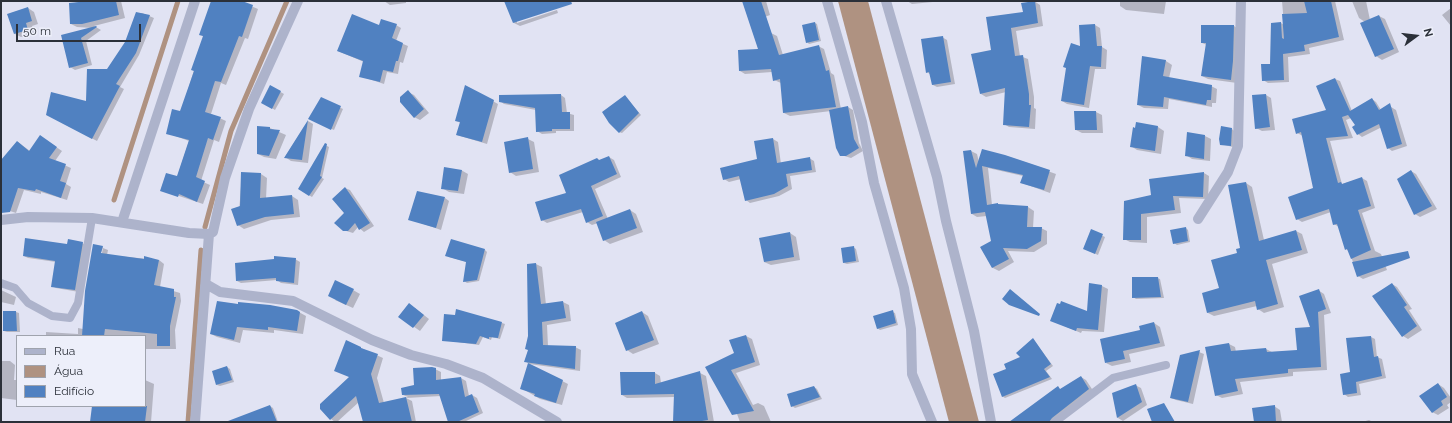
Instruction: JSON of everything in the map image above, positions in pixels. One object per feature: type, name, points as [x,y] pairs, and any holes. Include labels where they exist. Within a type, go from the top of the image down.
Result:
[{"type":"street","points":[[122,222],[195,1]]},
{"type":"street","points":[[1,220],[28,217],[92,218],[189,233],[209,234],[213,232],[225,178],[249,109],[298,1]]},
{"type":"street","points":[[827,1],[862,122],[874,183],[904,288],[911,329],[912,374],[932,422]]},
{"type":"street","points":[[886,1],[937,177],[946,221],[974,331],[992,422]]},
{"type":"street","points":[[1198,219],[1228,172],[1238,146],[1241,1]]},
{"type":"street","points":[[194,422],[209,234]]},
{"type":"street","points":[[206,284],[220,292],[293,301],[372,340],[411,355],[446,364],[483,378],[557,422]]},
{"type":"lane","points":[[1,283],[16,288],[28,302],[52,316],[70,318],[78,303],[92,218]]},
{"type":"lane","points":[[1055,422],[1114,378],[1166,365]]},
{"type":"water","points":[[838,1],[868,1],[979,422],[949,422]]},
{"type":"building","points":[[116,1],[119,15],[82,24],[70,24],[69,3]]},
{"type":"building","points":[[211,1],[242,1],[253,5],[242,37],[239,36],[221,82],[215,81],[205,112],[221,117],[213,140],[208,138],[196,177],[205,181],[197,202],[179,194],[178,197],[160,191],[166,173],[177,176],[189,140],[166,134],[172,109],[180,111],[194,71],[191,70],[203,36],[199,35]]},
{"type":"building","points":[[504,1],[571,1],[572,4],[513,23]]},
{"type":"building","points":[[742,1],[761,1],[779,55],[819,45],[826,71],[829,70],[836,107],[783,113],[780,79],[773,81],[771,69],[739,71],[738,50],[758,49]]},
{"type":"building","points":[[1035,1],[1038,23],[1011,28],[1015,56],[1023,55],[1029,94],[1029,105],[1031,105],[1029,127],[1003,125],[1005,88],[980,94],[971,54],[991,50],[986,17],[1023,12],[1021,3]]},
{"type":"building","points":[[1304,1],[1331,1],[1339,37],[1304,45],[1305,51],[1283,54],[1284,80],[1262,81],[1261,64],[1270,64],[1271,23],[1281,22],[1282,38],[1284,39],[1282,14],[1307,13]]},
{"type":"building","points":[[28,7],[32,21],[26,23],[28,30],[14,34],[7,14]]},
{"type":"building","points":[[136,12],[150,15],[136,53],[116,84],[120,86],[92,139],[46,115],[51,92],[86,101],[87,69],[107,69],[125,42]]},
{"type":"building","points":[[352,14],[379,25],[381,19],[397,24],[392,38],[403,43],[398,61],[396,61],[393,72],[383,70],[380,82],[359,77],[363,61],[337,51]]},
{"type":"building","points":[[1379,15],[1394,49],[1375,57],[1360,23]]},
{"type":"building","points":[[815,22],[819,40],[806,43],[802,25]]},
{"type":"building","points":[[1095,24],[1097,46],[1102,46],[1101,67],[1090,66],[1084,105],[1061,101],[1066,68],[1063,67],[1071,43],[1080,46],[1079,25]]},
{"type":"building","points":[[1201,25],[1234,25],[1231,80],[1201,76],[1206,43],[1201,43]]},
{"type":"building","points":[[97,27],[81,38],[88,63],[69,68],[61,35]]},
{"type":"building","points":[[943,36],[951,82],[932,85],[929,72],[926,73],[921,39]]},
{"type":"building","points":[[1142,56],[1166,60],[1163,76],[1212,85],[1211,100],[1207,100],[1206,105],[1164,97],[1163,107],[1137,105]]},
{"type":"building","points":[[1335,78],[1350,111],[1372,98],[1379,110],[1390,103],[1402,144],[1387,149],[1379,124],[1357,135],[1352,127],[1355,125],[1348,115],[1342,117],[1348,136],[1326,138],[1338,183],[1341,182],[1342,184],[1362,177],[1371,206],[1358,210],[1371,250],[1351,259],[1347,249],[1345,250],[1337,224],[1333,225],[1329,209],[1296,220],[1288,197],[1313,188],[1301,132],[1296,134],[1292,119],[1326,110],[1316,86]]},
{"type":"building","points":[[270,85],[281,91],[272,109],[261,103]]},
{"type":"building","points":[[465,85],[494,100],[482,142],[456,135],[460,122],[455,121]]},
{"type":"building","points":[[408,90],[424,109],[414,118],[400,102],[400,97]]},
{"type":"building","points":[[561,94],[562,112],[570,112],[570,129],[552,129],[552,131],[536,132],[535,108],[499,102],[499,95]]},
{"type":"building","points":[[1266,94],[1270,127],[1255,129],[1252,95]]},
{"type":"building","points":[[625,95],[639,113],[619,133],[609,123],[602,112]]},
{"type":"building","points":[[321,97],[341,106],[331,130],[308,119]]},
{"type":"building","points":[[848,106],[854,139],[859,148],[846,156],[840,156],[836,148],[829,110]]},
{"type":"building","points":[[1074,111],[1096,111],[1097,130],[1075,130]]},
{"type":"building","points":[[308,120],[302,160],[284,158]]},
{"type":"building","points":[[1136,122],[1158,126],[1155,151],[1130,147],[1133,127],[1135,128]]},
{"type":"building","points":[[257,126],[270,127],[270,129],[280,130],[269,156],[257,154]]},
{"type":"building","points":[[1221,126],[1232,128],[1231,146],[1220,145],[1219,139]]},
{"type":"building","points":[[1187,132],[1205,135],[1204,159],[1185,156]]},
{"type":"building","points":[[40,135],[57,147],[49,158],[66,164],[60,181],[66,183],[61,198],[36,189],[35,191],[18,188],[10,212],[1,213],[1,160],[17,141],[29,151]]},
{"type":"building","points":[[528,137],[533,169],[509,173],[504,142]]},
{"type":"building","points":[[773,138],[777,163],[810,157],[812,170],[786,174],[788,186],[774,194],[745,201],[739,176],[723,180],[720,168],[757,159],[754,141]]},
{"type":"building","points":[[325,143],[327,144],[320,176],[322,177],[309,196],[298,189]]},
{"type":"building","points":[[982,149],[1050,170],[1044,190],[1020,183],[1023,175],[982,166],[987,205],[998,203],[1028,206],[1027,227],[1042,227],[1041,241],[1027,249],[1003,248],[1009,259],[992,268],[980,247],[991,241],[985,212],[971,214],[963,151],[971,150],[976,168]]},
{"type":"building","points":[[609,156],[617,174],[591,186],[603,216],[586,223],[581,209],[541,221],[535,202],[566,193],[559,175],[597,158],[599,160]]},
{"type":"building","points":[[444,167],[462,170],[458,191],[441,189]]},
{"type":"building","points":[[1411,170],[1432,206],[1414,215],[1397,179]]},
{"type":"building","points":[[241,172],[261,173],[260,198],[292,195],[294,214],[265,217],[237,226],[231,209],[240,206]]},
{"type":"building","points":[[1204,172],[1203,197],[1173,196],[1175,210],[1141,214],[1141,240],[1123,240],[1124,201],[1151,195],[1149,179]]},
{"type":"building","points":[[1246,182],[1259,241],[1296,230],[1302,250],[1266,260],[1278,304],[1257,310],[1255,301],[1207,313],[1202,293],[1219,288],[1211,260],[1237,253],[1236,249],[1240,248],[1228,185]]},
{"type":"building","points":[[345,187],[370,223],[359,230],[355,223],[348,231],[343,231],[334,223],[344,213],[332,199]]},
{"type":"building","points":[[417,191],[445,197],[436,228],[408,220]]},
{"type":"building","points":[[630,209],[637,228],[603,241],[596,222]]},
{"type":"building","points":[[1186,227],[1188,241],[1173,244],[1170,230]]},
{"type":"building","points":[[1091,229],[1103,234],[1095,254],[1083,249]]},
{"type":"building","points":[[790,232],[794,257],[764,262],[759,238]]},
{"type":"building","points":[[25,238],[67,244],[68,239],[83,242],[75,290],[51,287],[55,261],[23,256]]},
{"type":"building","points":[[451,239],[485,249],[477,280],[463,282],[466,262],[445,256]]},
{"type":"building","points":[[93,244],[103,246],[101,253],[144,259],[144,256],[159,260],[154,285],[174,289],[174,297],[176,297],[170,326],[170,346],[157,346],[157,334],[105,329],[104,335],[82,335],[85,291]]},
{"type":"building","points":[[854,246],[856,261],[843,263],[841,248]]},
{"type":"building","points":[[1408,251],[1410,258],[1357,277],[1352,262]]},
{"type":"building","points":[[274,256],[296,258],[294,283],[276,281],[276,278],[236,281],[235,263],[274,259]]},
{"type":"building","points":[[536,263],[541,304],[563,301],[566,318],[542,322],[543,345],[576,346],[575,369],[524,362],[528,350],[525,349],[528,336],[527,264]]},
{"type":"building","points":[[1132,277],[1158,277],[1161,297],[1132,298]]},
{"type":"building","points":[[335,280],[354,289],[346,305],[328,296]]},
{"type":"building","points":[[1089,283],[1102,285],[1098,330],[1077,328],[1076,331],[1050,321],[1057,303],[1060,304],[1061,301],[1087,311]]},
{"type":"building","points":[[1392,283],[1407,305],[1404,307],[1417,326],[1402,337],[1372,296]]},
{"type":"building","points":[[1010,289],[1040,314],[1039,316],[1009,305],[1002,299]]},
{"type":"building","points":[[1319,289],[1326,309],[1318,312],[1321,367],[1288,369],[1288,373],[1235,379],[1238,391],[1215,396],[1205,347],[1229,343],[1231,351],[1266,348],[1267,352],[1297,350],[1295,328],[1310,327],[1299,296]]},
{"type":"building","points":[[217,301],[238,304],[238,302],[270,305],[297,310],[300,312],[297,331],[268,327],[268,330],[237,327],[234,340],[210,334]]},
{"type":"building","points":[[409,303],[424,315],[413,328],[398,317]]},
{"type":"building","points":[[456,309],[502,322],[498,338],[489,337],[489,339],[480,336],[476,344],[442,341],[444,314],[455,315]]},
{"type":"building","points":[[893,310],[896,323],[877,329],[873,316]]},
{"type":"building","points":[[3,311],[16,311],[17,331],[3,331]]},
{"type":"building","points":[[642,311],[654,340],[626,351],[615,323]]},
{"type":"building","points":[[1154,322],[1160,343],[1123,351],[1125,359],[1105,363],[1100,339],[1140,330],[1139,326]]},
{"type":"building","points":[[746,335],[755,362],[731,370],[754,411],[732,415],[705,367],[734,353],[729,340]]},
{"type":"building","points":[[1371,336],[1374,357],[1378,356],[1382,376],[1356,382],[1357,393],[1343,395],[1340,374],[1350,372],[1346,338]]},
{"type":"building","points":[[1033,338],[1051,364],[1044,369],[1050,377],[1002,397],[993,374],[1006,369],[1004,364],[1020,357],[1016,353]]},
{"type":"building","points":[[346,340],[361,348],[378,354],[371,374],[379,403],[406,397],[412,422],[363,422],[356,396],[330,420],[320,409],[320,404],[349,377],[334,371]]},
{"type":"building","points":[[1200,350],[1188,402],[1170,398],[1180,355]]},
{"type":"building","points":[[528,363],[563,380],[556,403],[534,396],[535,394],[520,389]]},
{"type":"building","points":[[227,366],[232,380],[216,385],[212,371]]},
{"type":"building","points":[[413,368],[436,368],[436,380],[461,377],[465,397],[472,394],[479,412],[457,422],[448,422],[439,394],[402,395],[401,388],[414,385]]},
{"type":"building","points":[[700,371],[708,420],[696,422],[673,422],[674,394],[621,395],[620,372],[655,372],[655,384]]},
{"type":"building","points":[[1081,376],[1089,389],[1049,422],[1009,422],[1058,386],[1060,389]]},
{"type":"building","points":[[1438,383],[1447,397],[1441,401],[1443,405],[1432,413],[1419,396]]},
{"type":"building","points":[[1136,384],[1142,402],[1117,418],[1112,393]]},
{"type":"building","points":[[814,386],[820,397],[791,407],[787,394]]},
{"type":"building","points":[[1164,403],[1175,422],[1152,422],[1147,409]]},
{"type":"building","points":[[270,405],[277,422],[228,421]]},
{"type":"building","points":[[1275,405],[1276,422],[1254,422],[1252,408]]},
{"type":"building","points":[[147,406],[145,422],[90,422],[92,407]]},
{"type":"waterway","points":[[114,200],[178,1]]},
{"type":"waterway","points":[[205,227],[231,131],[287,1]]},
{"type":"waterway","points":[[188,422],[201,250]]}]
